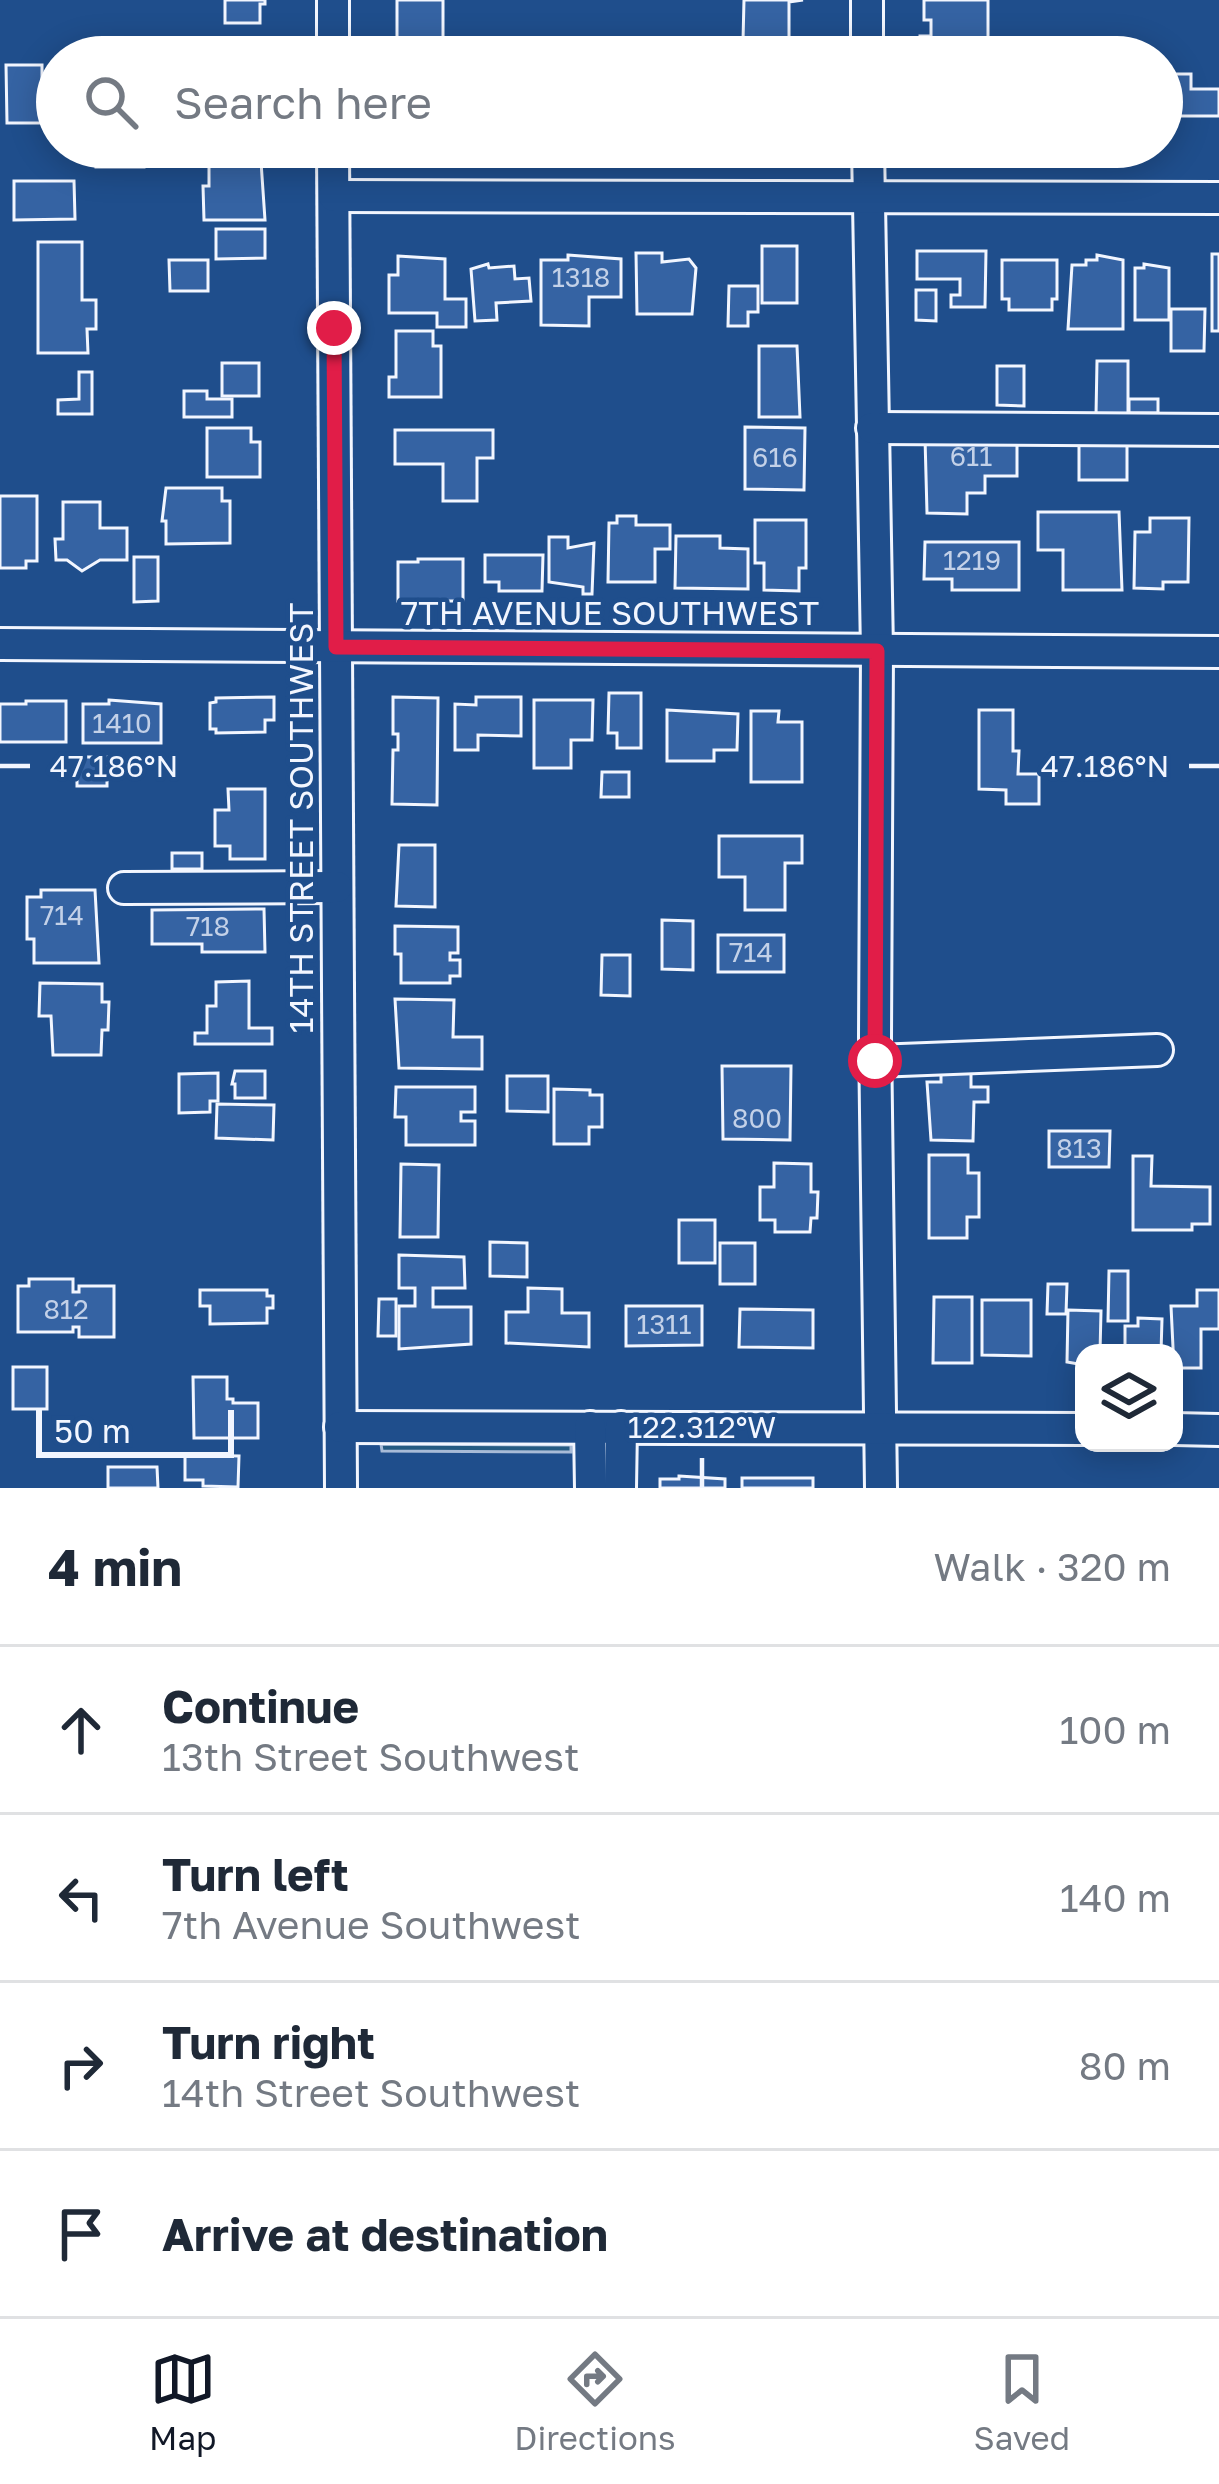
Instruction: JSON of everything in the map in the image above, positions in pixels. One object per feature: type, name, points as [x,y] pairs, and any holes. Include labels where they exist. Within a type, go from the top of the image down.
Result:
[{"type":"street","points":[[333,0],[333,36]]},
{"type":"street","points":[[867,0],[868,36]]},
{"type":"street","name":"14TH STREET SOUTHWEST","points":[[333,168],[340,1488]]},
{"type":"street","points":[[868,168],[877,651],[875,1061],[881,1488]]},
{"type":"street","points":[[334,196],[1219,198]]},
{"type":"street","points":[[872,428],[1219,430]]},
{"type":"street","name":"7TH AVENUE SOUTHWEST","points":[[0,644],[1219,652]]},
{"type":"street","points":[[124,888],[337,886]]},
{"type":"street","points":[[875,1061],[1157,1050]]},
{"type":"street","points":[[340,1426],[1075,1429]]},
{"type":"street","points":[[591,1488],[606,1427]]},
{"type":"street","points":[[606,1427],[620,1488]]},
{"type":"street","points":[[1183,1429],[1219,1430]]},
{"type":"shaded area","points":[[381,1444],[571,1445],[571,1452],[382,1451]]},
{"type":"building","points":[[225,0],[265,0],[260,4],[260,23],[225,23]]},
{"type":"building","points":[[397,0],[443,0],[443,36],[397,36]]},
{"type":"building","points":[[744,0],[803,0],[789,2],[789,36],[743,36]]},
{"type":"building","points":[[924,0],[988,0],[988,36],[931,36],[931,20],[924,20]]},
{"type":"building","points":[[6,65],[36,65],[36,123],[7,123]]},
{"type":"building","points":[[1183,74],[1191,74],[1191,89],[1219,89],[1219,116],[1183,116]]},
{"type":"building","points":[[209,168],[261,168],[265,220],[204,220],[203,186],[209,186]]},
{"type":"building","points":[[14,181],[74,181],[75,219],[14,220]]},
{"type":"building","points":[[216,229],[265,229],[265,258],[216,259]]},
{"type":"building","points":[[38,242],[82,242],[82,300],[96,300],[96,329],[87,329],[88,353],[38,353]]},
{"type":"building","points":[[762,246],[797,246],[797,303],[762,303]]},
{"type":"building","points":[[917,251],[986,251],[985,307],[951,307],[951,295],[960,295],[960,279],[917,279]]},
{"type":"building","points":[[636,253],[662,253],[662,262],[689,259],[696,268],[692,314],[637,314]]},
{"type":"building","points":[[1212,254],[1219,254],[1219,331],[1212,331]]},
{"type":"building","points":[[568,255],[621,259],[621,297],[589,297],[589,326],[541,325],[541,260],[568,260]]},
{"type":"building","points":[[1097,255],[1123,260],[1123,329],[1068,329],[1072,265],[1086,265],[1086,260],[1097,260]]},
{"type":"building","points":[[398,256],[445,259],[445,299],[466,299],[466,327],[437,327],[437,313],[389,313],[389,275],[398,275]]},
{"type":"building","points":[[169,260],[208,260],[208,291],[170,291]]},
{"type":"building","points":[[1002,260],[1057,260],[1057,299],[1052,299],[1052,310],[1009,310],[1009,299],[1002,299]]},
{"type":"building","points":[[488,264],[489,268],[514,266],[515,279],[529,278],[531,301],[496,303],[497,320],[475,321],[471,269]]},
{"type":"building","points":[[1144,264],[1169,268],[1169,320],[1135,320],[1135,268],[1144,268]]},
{"type":"building","points":[[729,286],[758,286],[758,312],[748,312],[748,326],[728,326]]},
{"type":"building","points":[[916,290],[936,290],[936,321],[916,320]]},
{"type":"building","points":[[1171,309],[1205,309],[1204,351],[1171,351]]},
{"type":"building","points":[[396,331],[433,331],[433,346],[441,346],[441,397],[389,397],[389,377],[396,377]]},
{"type":"building","points":[[759,346],[797,346],[800,417],[759,417]]},
{"type":"building","points":[[1097,361],[1128,361],[1128,415],[1096,415]]},
{"type":"building","points":[[222,363],[259,363],[259,396],[222,396]]},
{"type":"building","points":[[997,366],[1024,366],[1024,406],[997,405]]},
{"type":"building","points":[[79,372],[92,372],[92,414],[58,414],[58,400],[79,399]]},
{"type":"building","points":[[184,391],[207,391],[207,399],[232,399],[232,417],[184,417]]},
{"type":"building","points":[[1129,399],[1158,399],[1158,413],[1129,413]]},
{"type":"building","points":[[745,427],[805,428],[804,490],[745,489]]},
{"type":"building","points":[[207,428],[251,428],[251,442],[260,442],[260,477],[207,477]]},
{"type":"building","points":[[395,430],[493,430],[493,458],[477,458],[477,501],[443,501],[443,464],[395,464]]},
{"type":"building","points":[[1079,434],[1127,434],[1127,480],[1079,480]]},
{"type":"building","points":[[925,438],[1017,438],[1017,476],[985,476],[985,493],[967,493],[967,514],[927,513]]},
{"type":"building","points":[[166,488],[222,488],[222,501],[230,501],[230,543],[166,544],[166,521],[162,521]]},
{"type":"building","points":[[0,496],[37,496],[37,561],[26,561],[26,568],[0,568]]},
{"type":"building","points":[[63,502],[100,502],[100,528],[127,528],[127,560],[100,560],[82,571],[67,560],[56,560],[55,539],[63,539]]},
{"type":"building","points":[[1038,512],[1119,512],[1122,590],[1063,590],[1063,550],[1038,550]]},
{"type":"building","points":[[617,516],[636,516],[636,525],[670,525],[670,549],[655,549],[655,582],[608,582],[609,523],[617,523]]},
{"type":"building","points":[[1150,518],[1189,518],[1188,582],[1163,582],[1163,589],[1134,588],[1135,532],[1150,532]]},
{"type":"building","points":[[755,520],[806,520],[806,568],[799,568],[799,591],[764,590],[764,563],[755,563]]},
{"type":"building","points":[[676,536],[720,536],[720,548],[748,549],[748,589],[675,588]]},
{"type":"building","points":[[549,537],[568,537],[568,548],[594,543],[592,594],[583,594],[583,587],[549,582]]},
{"type":"building","points":[[925,542],[1019,542],[1019,590],[952,590],[952,579],[924,579]]},
{"type":"building","points":[[485,555],[543,555],[542,591],[499,591],[499,582],[485,582]]},
{"type":"building","points":[[134,557],[158,557],[158,601],[134,602]]},
{"type":"building","points":[[463,559],[463,601],[398,601],[398,562]]},
{"type":"building","points":[[609,693],[641,693],[641,748],[617,748],[617,733],[608,733]]},
{"type":"building","points":[[274,697],[274,720],[265,720],[265,732],[216,733],[210,729],[210,703],[216,698]]},
{"type":"building","points":[[393,697],[438,698],[437,805],[392,804],[393,750],[398,750]]},
{"type":"building","points":[[476,697],[521,697],[521,736],[478,735],[478,750],[455,750],[455,704],[476,705]]},
{"type":"building","points":[[109,700],[161,704],[161,743],[83,743],[83,704],[109,704]]},
{"type":"building","points":[[534,700],[593,700],[592,740],[571,740],[571,768],[534,768]]},
{"type":"building","points":[[66,701],[66,742],[0,742],[0,704]]},
{"type":"building","points":[[667,710],[738,714],[737,750],[714,750],[714,761],[667,761]]},
{"type":"building","points":[[979,710],[1013,710],[1018,774],[1039,774],[1039,804],[1006,804],[1006,790],[979,789]]},
{"type":"building","points":[[751,711],[779,711],[778,722],[802,722],[802,782],[751,782]]},
{"type":"building","points":[[77,757],[107,757],[107,786],[77,786]]},
{"type":"building","points":[[602,772],[629,772],[629,797],[601,797]]},
{"type":"building","points":[[228,789],[265,789],[265,859],[230,859],[230,846],[215,846],[215,810],[229,810]]},
{"type":"building","points":[[719,836],[802,836],[802,863],[785,863],[785,910],[745,910],[745,877],[719,877]]},
{"type":"building","points":[[399,845],[435,845],[435,907],[396,906]]},
{"type":"building","points":[[172,853],[202,853],[202,869],[172,869]]},
{"type":"building","points":[[41,890],[95,890],[99,963],[34,963],[34,939],[27,939],[27,897],[41,897]]},
{"type":"building","points":[[264,909],[265,952],[202,952],[202,944],[152,944],[152,910]]},
{"type":"building","points":[[662,920],[693,921],[693,970],[662,969]]},
{"type":"building","points":[[395,926],[458,927],[458,953],[450,953],[450,960],[460,960],[460,976],[450,976],[450,983],[401,983]]},
{"type":"building","points":[[718,935],[784,935],[784,972],[718,972]]},
{"type":"building","points":[[602,955],[630,955],[630,996],[601,995]]},
{"type":"building","points":[[249,981],[249,1028],[272,1028],[272,1044],[195,1044],[195,1033],[207,1033],[207,1006],[216,1006],[216,982]]},
{"type":"building","points":[[40,983],[102,984],[102,1002],[109,1002],[101,1055],[53,1055],[51,1016],[39,1016]]},
{"type":"building","points":[[395,999],[454,1000],[453,1037],[482,1037],[482,1069],[399,1068]]},
{"type":"building","points":[[722,1066],[791,1066],[790,1140],[723,1139]]},
{"type":"building","points":[[941,1070],[971,1070],[971,1087],[988,1087],[988,1102],[974,1102],[973,1141],[931,1140],[927,1082],[941,1082]]},
{"type":"building","points":[[235,1071],[265,1071],[265,1098],[235,1098]]},
{"type":"building","points":[[218,1073],[218,1101],[210,1101],[210,1112],[179,1113],[179,1074]]},
{"type":"building","points":[[507,1076],[548,1076],[548,1112],[507,1111]]},
{"type":"building","points":[[396,1087],[475,1087],[475,1112],[461,1112],[461,1121],[475,1121],[475,1145],[406,1145],[406,1117],[395,1117]]},
{"type":"building","points":[[554,1089],[602,1095],[602,1127],[589,1127],[589,1144],[554,1144]]},
{"type":"building","points":[[217,1104],[274,1105],[273,1140],[216,1138]]},
{"type":"building","points":[[1049,1131],[1110,1131],[1109,1167],[1049,1167]]},
{"type":"building","points":[[929,1155],[968,1155],[968,1173],[979,1173],[979,1217],[967,1217],[967,1238],[929,1238]]},
{"type":"building","points":[[1133,1156],[1152,1156],[1151,1186],[1210,1187],[1210,1224],[1192,1224],[1192,1230],[1133,1230]]},
{"type":"building","points":[[774,1163],[811,1164],[811,1192],[818,1192],[817,1218],[811,1218],[810,1232],[775,1232],[775,1220],[760,1220],[760,1187],[774,1187]]},
{"type":"building","points":[[401,1164],[439,1165],[438,1237],[400,1237]]},
{"type":"building","points":[[679,1220],[715,1220],[715,1263],[679,1263]]},
{"type":"building","points":[[490,1242],[527,1243],[527,1277],[490,1276]]},
{"type":"building","points":[[720,1243],[755,1243],[755,1284],[720,1284]]},
{"type":"building","points":[[399,1255],[464,1257],[465,1288],[433,1288],[433,1307],[471,1307],[471,1344],[399,1349],[399,1306],[415,1306],[415,1288],[399,1288]]},
{"type":"building","points":[[1109,1271],[1128,1271],[1128,1321],[1108,1321]]},
{"type":"building","points":[[29,1279],[73,1279],[73,1292],[79,1292],[79,1286],[114,1286],[114,1337],[79,1337],[79,1327],[73,1327],[73,1332],[18,1332],[18,1286],[29,1286]]},
{"type":"building","points":[[1048,1284],[1067,1284],[1066,1314],[1047,1314]]},
{"type":"building","points":[[528,1288],[562,1289],[562,1313],[589,1313],[589,1347],[506,1343],[506,1312],[528,1312]]},
{"type":"building","points":[[200,1290],[267,1290],[267,1296],[273,1296],[273,1308],[267,1308],[267,1323],[210,1324],[210,1306],[200,1306]]},
{"type":"building","points":[[1197,1290],[1219,1290],[1219,1329],[1201,1329],[1201,1368],[1183,1368],[1183,1344],[1173,1344],[1171,1306],[1197,1306]]},
{"type":"building","points":[[934,1297],[972,1297],[972,1363],[933,1363]]},
{"type":"building","points":[[379,1299],[396,1299],[396,1336],[378,1336]]},
{"type":"building","points":[[982,1300],[1031,1300],[1031,1356],[982,1355]]},
{"type":"building","points":[[626,1306],[702,1306],[702,1345],[626,1346]]},
{"type":"building","points":[[740,1309],[813,1310],[813,1348],[739,1347]]},
{"type":"building","points":[[1068,1310],[1101,1311],[1100,1344],[1075,1344],[1075,1363],[1067,1362]]},
{"type":"building","points":[[1138,1318],[1162,1319],[1161,1344],[1125,1344],[1125,1326],[1138,1326]]},
{"type":"building","points":[[13,1367],[47,1367],[47,1409],[13,1409]]},
{"type":"building","points":[[193,1377],[227,1377],[227,1399],[258,1403],[258,1438],[194,1438]]},
{"type":"building","points":[[185,1455],[239,1456],[238,1487],[185,1480]]},
{"type":"building","points":[[108,1467],[157,1467],[158,1488],[108,1488]]},
{"type":"building","points":[[742,1478],[813,1478],[813,1488],[742,1488]]},
{"type":"building","points":[[660,1479],[725,1479],[725,1488],[660,1488]]},
{"type":"route","points":[[334,328],[336,647],[877,651],[875,1061]]}]
